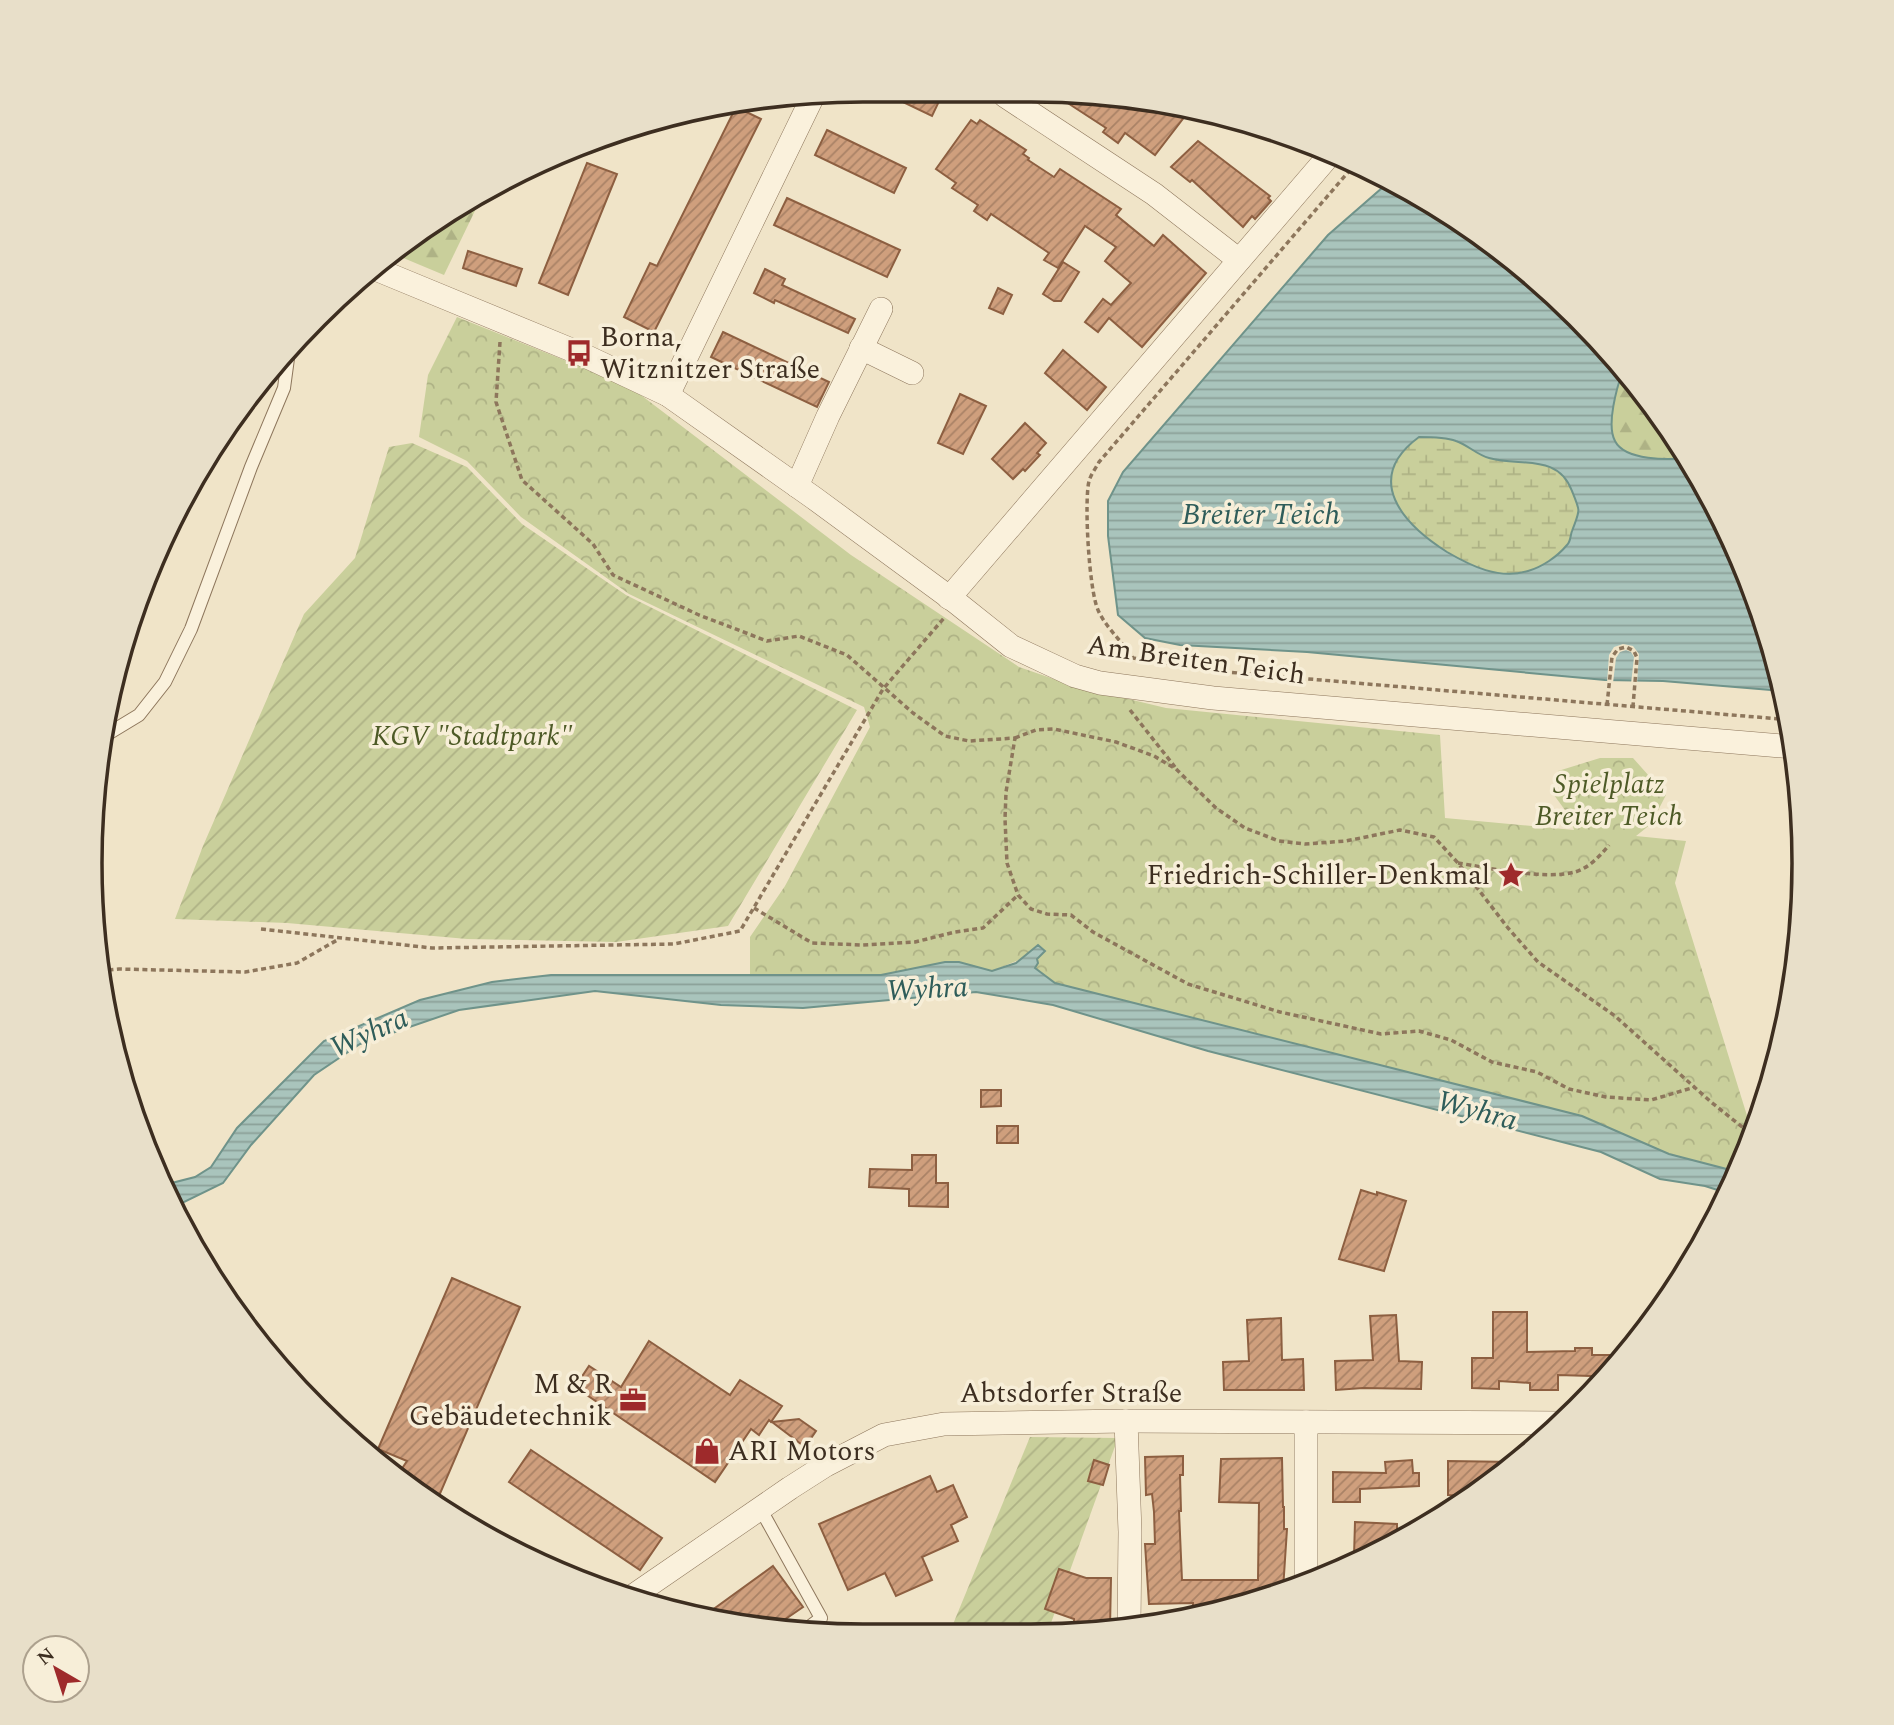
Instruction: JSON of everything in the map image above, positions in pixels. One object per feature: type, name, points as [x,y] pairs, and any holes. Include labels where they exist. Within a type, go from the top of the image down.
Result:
[{"type":"street","points":[[1014,102],[1154,194],[1239,260]]},
{"type":"street","points":[[668,395],[809,103]]},
{"type":"street","points":[[953,600],[1325,160]]},
{"type":"street","name":"Am Breiten Teich","points":[[383,272],[579,353],[668,395],[953,600],[1010,646],[1075,676],[1213,698],[1783,746]]},
{"type":"street","points":[[797,486],[881,309]]},
{"type":"street","points":[[861,348],[912,373]]},
{"type":"street","points":[[1126,1421],[1130,1532],[1129,1617]]},
{"type":"street","name":"Abtsdorfer Straße","points":[[641,1590],[826,1465],[884,1435],[944,1424],[1126,1421],[1546,1423]]},
{"type":"street","points":[[1306,1422],[1306,1572]]},
{"type":"lane","points":[[113,730],[139,715],[165,682],[181,650],[284,388],[287,364]]},
{"type":"lane","points":[[760,1508],[821,1618],[816,1622]]},
{"type":"path","points":[[1349,171],[1099,462],[1090,478],[1086,499],[1091,580],[1097,607],[1105,624],[1133,658],[1215,671],[1779,719]]},
{"type":"path","points":[[502,322],[496,402],[522,480],[593,544],[613,575],[699,615],[767,641],[799,636],[847,655],[883,689],[945,736],[969,741],[1015,738],[1035,730],[1054,729],[1116,743],[1154,756],[1177,769],[1216,808],[1245,828],[1279,841],[1305,844],[1346,841],[1400,830],[1434,837],[1538,962],[1615,1016],[1744,1129]]},
{"type":"path","points":[[261,929],[432,948],[674,944],[740,931],[883,689],[953,600]]},
{"type":"path","points":[[1607,705],[1612,657],[1618,649],[1626,647],[1634,651],[1637,658],[1633,706]]},
{"type":"path","points":[[1015,738],[1005,819],[1007,863],[1018,895],[1031,909],[1047,914],[1071,915],[1093,932],[1188,984],[1280,1012],[1381,1034],[1419,1031],[1451,1041],[1492,1062],[1536,1072],[1569,1089],[1606,1097],[1651,1100],[1695,1087]]},
{"type":"path","points":[[1458,863],[1501,870],[1555,874],[1576,872],[1595,861],[1609,845]]},
{"type":"path","points":[[754,908],[812,943],[862,945],[915,942],[983,928],[1018,895]]},
{"type":"path","points":[[109,971],[245,972],[297,963],[342,938]]},
{"type":"green space","points":[[477,206],[444,275],[402,257]]},
{"type":"green space","name":"Spielplatz Breiter Teich","points":[[457,317],[629,386],[851,555],[1019,667],[1074,686],[1166,708],[1440,735],[1445,818],[1574,830],[1570,817],[1554,795],[1558,771],[1600,758],[1633,758],[1666,795],[1651,824],[1636,836],[1686,841],[1675,883],[1748,1118],[1728,1169],[1669,1154],[1582,1116],[1055,983],[1035,968],[1026,957],[992,971],[959,962],[945,962],[881,975],[750,975],[750,937],[785,886],[870,727],[864,707],[629,594],[521,517],[467,461],[419,437],[428,375]]},
{"type":"green space","points":[[1620,380],[1676,458],[1637,456],[1620,448],[1615,441],[1612,426],[1615,396]]},
{"type":"green space","points":[[1419,437],[1452,440],[1489,458],[1548,466],[1557,471],[1566,479],[1578,508],[1567,546],[1539,567],[1506,574],[1476,567],[1431,541],[1404,514],[1395,500],[1391,484],[1393,469],[1402,453]]},
{"type":"green space","name":"KGV \"Stadtpark\"","points":[[412,443],[467,467],[522,524],[626,595],[857,710],[728,926],[616,942],[467,939],[287,923],[175,919],[203,846],[304,614],[355,558],[389,447]]},
{"type":"green space","points":[[1030,1437],[1118,1438],[1051,1623],[953,1624]]},
{"type":"water","name":"Breiter Teich","points":[[1382,188],[1412,203],[1495,259],[1570,324],[1620,380],[1612,416],[1615,441],[1620,448],[1637,456],[1676,458],[1691,482],[1735,571],[1773,690],[1663,681],[1605,680],[1307,652],[1180,645],[1145,638],[1118,615],[1108,536],[1108,501],[1123,472],[1328,235]],"holes":[[[1419,437],[1460,443],[1489,458],[1548,466],[1557,471],[1566,479],[1578,508],[1568,543],[1563,549],[1539,567],[1528,571],[1496,573],[1476,567],[1447,552],[1416,528],[1395,500],[1391,484],[1393,469],[1402,453]]]},
{"type":"water","name":"Wyhra","points":[[1038,945],[1045,951],[1037,959],[1035,968],[1055,983],[1582,1116],[1669,1154],[1728,1169],[1718,1190],[1660,1179],[1601,1152],[1208,1051],[1053,1005],[976,992],[803,1008],[721,1005],[595,991],[459,1010],[360,1044],[314,1075],[251,1145],[223,1183],[182,1203],[172,1183],[195,1177],[211,1167],[237,1128],[324,1041],[420,1000],[492,982],[551,975],[881,975],[945,962],[959,962],[992,971],[1016,963]]},
{"type":"pier","points":[[1623,644],[1633,646],[1639,654],[1637,684],[1631,684],[1634,657],[1626,650],[1620,652],[1616,658],[1613,683],[1607,683],[1609,655],[1614,647]]},
{"type":"building","points":[[903,102],[939,102],[932,116]]},
{"type":"building","points":[[1067,103],[1131,108],[1184,117],[1155,155],[1125,133],[1118,143],[1103,132],[1106,128]]},
{"type":"building","points":[[744,111],[761,119],[654,332],[624,317],[650,263],[657,266],[733,113]]},
{"type":"building","points":[[971,120],[977,124],[980,120],[1026,150],[1023,154],[1028,160],[1054,177],[1060,169],[1121,209],[1116,215],[1154,246],[1163,235],[1206,273],[1142,347],[1109,318],[1098,332],[1085,322],[1103,299],[1111,305],[1131,283],[1105,261],[1116,247],[1085,226],[1058,268],[1044,260],[1049,253],[991,214],[987,220],[974,211],[978,205],[952,188],[956,183],[936,169]]},
{"type":"building","points":[[827,130],[906,168],[894,193],[815,155]]},
{"type":"building","points":[[1198,141],[1270,196],[1268,198],[1271,201],[1255,219],[1252,216],[1243,227],[1192,180],[1190,182],[1171,167]]},
{"type":"building","points":[[587,163],[617,174],[568,295],[539,283]]},
{"type":"building","points":[[787,198],[900,250],[887,277],[774,225]]},
{"type":"building","points":[[468,251],[522,269],[516,286],[463,268]]},
{"type":"building","points":[[1063,262],[1079,272],[1061,301],[1054,301],[1043,294]]},
{"type":"building","points":[[765,269],[785,279],[782,285],[855,319],[848,333],[754,293]]},
{"type":"building","points":[[998,288],[1012,295],[1003,314],[989,308]]},
{"type":"building","points":[[723,332],[829,382],[817,407],[711,357]]},
{"type":"building","points":[[1063,350],[1106,387],[1087,410],[1045,373]]},
{"type":"building","points":[[960,394],[986,406],[963,454],[938,443]]},
{"type":"building","points":[[1025,423],[1046,443],[1037,453],[1040,455],[1013,479],[992,459]]},
{"type":"building","points":[[981,1090],[1001,1090],[1001,1106],[981,1107]]},
{"type":"building","points":[[997,1126],[1018,1126],[1018,1143],[997,1143]]},
{"type":"building","points":[[912,1155],[936,1155],[936,1183],[948,1183],[948,1207],[909,1206],[909,1189],[869,1187],[870,1169],[912,1170]]},
{"type":"building","points":[[1361,1190],[1406,1201],[1384,1271],[1339,1259]]},
{"type":"building","points":[[452,1278],[520,1307],[440,1495],[402,1468],[407,1461],[378,1449]]},
{"type":"building","points":[[1493,1312],[1527,1312],[1527,1352],[1592,1348],[1592,1355],[1611,1355],[1591,1378],[1591,1376],[1558,1375],[1558,1390],[1530,1390],[1530,1383],[1499,1381],[1499,1389],[1472,1388],[1472,1358],[1493,1358]]},
{"type":"building","points":[[1396,1315],[1399,1361],[1422,1362],[1421,1389],[1336,1390],[1335,1361],[1373,1360],[1370,1316]]},
{"type":"building","points":[[1281,1318],[1282,1360],[1303,1359],[1304,1390],[1224,1390],[1223,1362],[1249,1361],[1247,1320]]},
{"type":"building","points":[[649,1341],[730,1395],[740,1380],[782,1406],[759,1435],[751,1429],[715,1482],[575,1387],[589,1366],[621,1387]]},
{"type":"building","points":[[799,1419],[816,1431],[805,1447],[772,1422]]},
{"type":"building","points":[[531,1450],[662,1538],[640,1570],[509,1482]]},
{"type":"building","points":[[1183,1456],[1179,1511],[1182,1580],[1258,1580],[1259,1503],[1219,1502],[1221,1459],[1282,1458],[1284,1529],[1287,1529],[1284,1580],[1193,1606],[1193,1603],[1149,1604],[1145,1544],[1155,1544],[1152,1494],[1146,1495],[1145,1457]]},
{"type":"building","points":[[1094,1460],[1109,1465],[1103,1485],[1088,1481]]},
{"type":"building","points":[[1412,1460],[1413,1473],[1419,1473],[1419,1486],[1360,1489],[1360,1502],[1333,1502],[1333,1472],[1386,1473],[1385,1462]]},
{"type":"building","points":[[1448,1461],[1500,1462],[1454,1495],[1448,1495]]},
{"type":"building","points":[[930,1476],[937,1492],[953,1485],[967,1517],[951,1525],[958,1541],[922,1557],[932,1580],[896,1596],[885,1573],[848,1590],[819,1524]]},
{"type":"building","points":[[1355,1522],[1397,1524],[1397,1530],[1354,1551]]},
{"type":"building","points":[[773,1566],[803,1607],[785,1619],[714,1609]]},
{"type":"building","points":[[1059,1569],[1086,1578],[1111,1578],[1110,1619],[1074,1622],[1074,1619],[1045,1609]]},
{"type":"place","name":"Borna, Witznitzer Straße","points":[[579,353]]},
{"type":"place","name":"Friedrich-Schiller-Denkmal","points":[[1511,875]]},
{"type":"place","name":"M & R Gebäudetechnik","points":[[633,1400]]},
{"type":"place","name":"ARI Motors","points":[[707,1451]]}]
